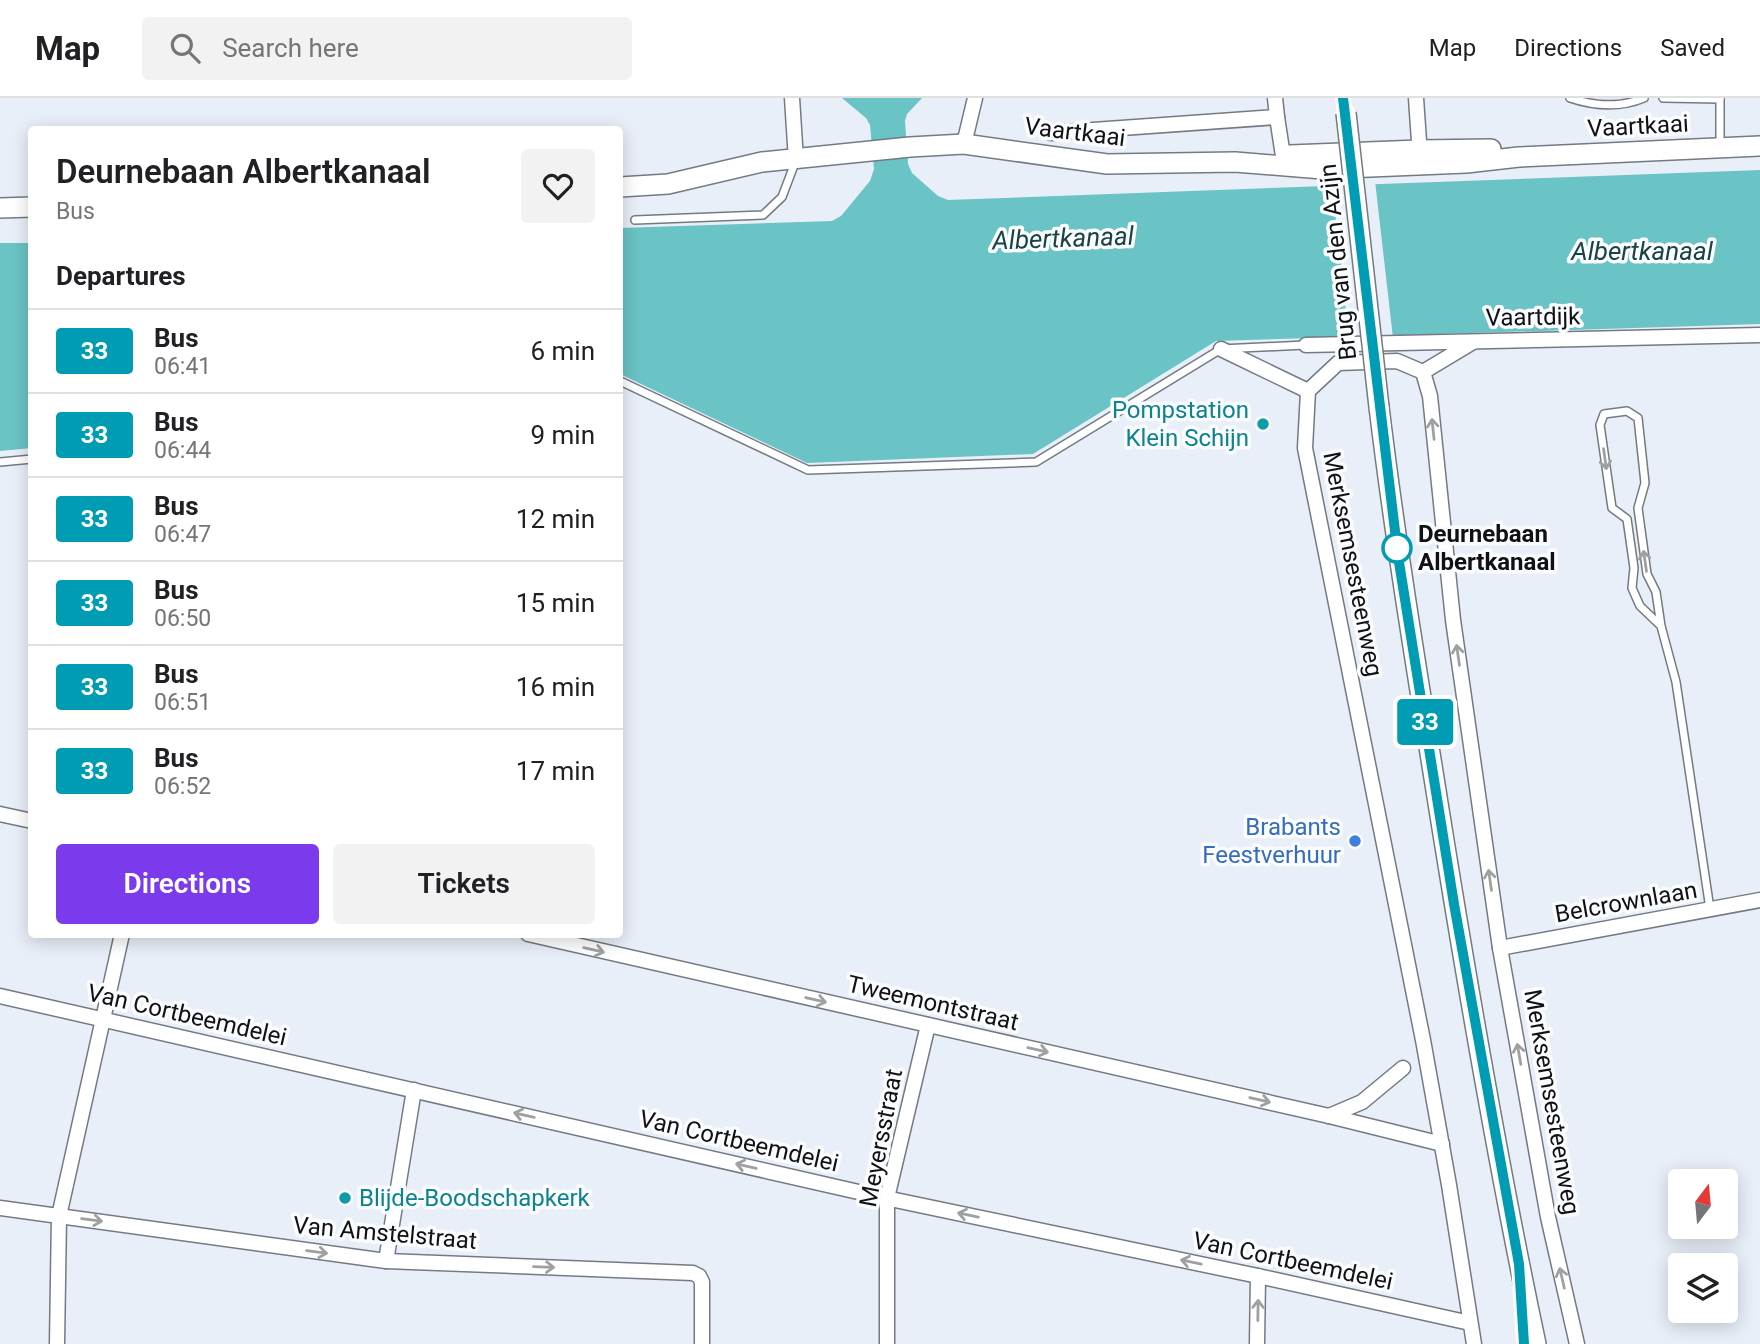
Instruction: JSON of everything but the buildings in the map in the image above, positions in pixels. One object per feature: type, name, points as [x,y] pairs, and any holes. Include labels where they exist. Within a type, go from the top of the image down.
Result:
[{"type":"street","points":[[623,187],[668,184],[762,162],[796,160],[792,98]]},
{"type":"street","points":[[964,144],[975,98]]},
{"type":"street","points":[[1275,98],[1283,156]]},
{"type":"street","points":[[1416,98],[1420,157]]},
{"type":"street","name":"Brug van den Azijn","points":[[1345,105],[1379,407]]},
{"type":"street","points":[[1051,133],[1277,117]]},
{"type":"street","name":"Vaartkaai","points":[[796,160],[910,146],[964,144],[1107,164],[1235,162],[1321,169],[1497,149],[1519,157],[1760,146]]},
{"type":"street","name":"Vaartkaai","points":[[1235,162],[1283,156],[1420,157]]},
{"type":"street","points":[[0,208],[28,207]]},
{"type":"street","name":"Vaartdijk","points":[[1306,345],[1760,335]]},
{"type":"street","points":[[1221,349],[1308,391],[1338,363],[1397,361],[1423,372],[1474,341]]},
{"type":"street","name":"Merksemsesteenweg","points":[[1423,372],[1430,396],[1453,620],[1500,948],[1548,1217],[1577,1344]]},
{"type":"street","name":"Merksemsesteenweg","points":[[1308,391],[1305,448],[1441,1144],[1474,1344]]},
{"type":"street","name":"Merksemsesteenweg","points":[[1379,407],[1398,556],[1454,904],[1536,1344]]},
{"type":"street","points":[[0,814],[28,820]]},
{"type":"street","name":"Belcrownlaan","points":[[1500,948],[1760,900]]},
{"type":"street","points":[[57,1344],[59,1216],[121,938]]},
{"type":"street","name":"Tweemontstraat","points":[[546,938],[1329,1116],[1441,1144]]},
{"type":"street","name":"Van Cortbeemdelei","points":[[0,996],[887,1198],[1471,1323]]},
{"type":"street","name":"Meyersstraat","points":[[887,1344],[887,1198],[928,1025]]},
{"type":"street","points":[[1329,1116],[1362,1102],[1403,1068]]},
{"type":"street","points":[[386,1261],[414,1090]]},
{"type":"street","name":"Van Amstelstraat","points":[[0,1208],[386,1261],[693,1273],[699,1276],[702,1282],[702,1344]]},
{"type":"street","name":"Merksemsesteenweg","points":[[1519,1264],[1524,1344]]},
{"type":"street","points":[[1257,1344],[1258,1276]]},
{"type":"lane","points":[[1570,98],[1604,105],[1623,104],[1644,98]]},
{"type":"lane","points":[[1663,98],[1720,98],[1720,146]]},
{"type":"lane","points":[[635,220],[763,215],[782,197],[796,160]]},
{"type":"lane","points":[[623,382],[807,470],[1036,462],[1221,349],[1306,345]]},
{"type":"lane","points":[[1661,626],[1640,606],[1632,588],[1634,568],[1627,519],[1612,508],[1600,425],[1604,414],[1627,411],[1639,418],[1645,483],[1638,508],[1647,574],[1656,593],[1661,626],[1676,681],[1710,909]]},
{"type":"lane","points":[[0,462],[28,460]]},
{"type":"water","name":"Albertkanaal","points":[[842,98],[922,98],[907,114],[905,121],[908,164],[912,173],[938,196],[948,200],[1760,170],[1760,324],[1216,341],[1033,454],[807,463],[623,375],[623,228],[832,221],[841,216],[870,181],[874,169],[870,125],[866,118]]},
{"type":"water","points":[[0,243],[28,243],[28,448],[0,451]]},
{"type":"pier","points":[[1375,181],[1393,338],[1349,340],[1332,183]]},
{"type":"bus line","name":"33","points":[[1343,98],[1398,556],[1454,904],[1519,1264],[1524,1344]]},
{"type":"place","name":"Pompstation Klein Schijn","points":[[1263,424]]},
{"type":"place","name":"Deurnebaan Albertkanaal","points":[[1397,548]]},
{"type":"place","name":"Brabants Feestverhuur","points":[[1355,841]]},
{"type":"place","name":"Blijde-Boodschapkerk","points":[[345,1198]]}]
